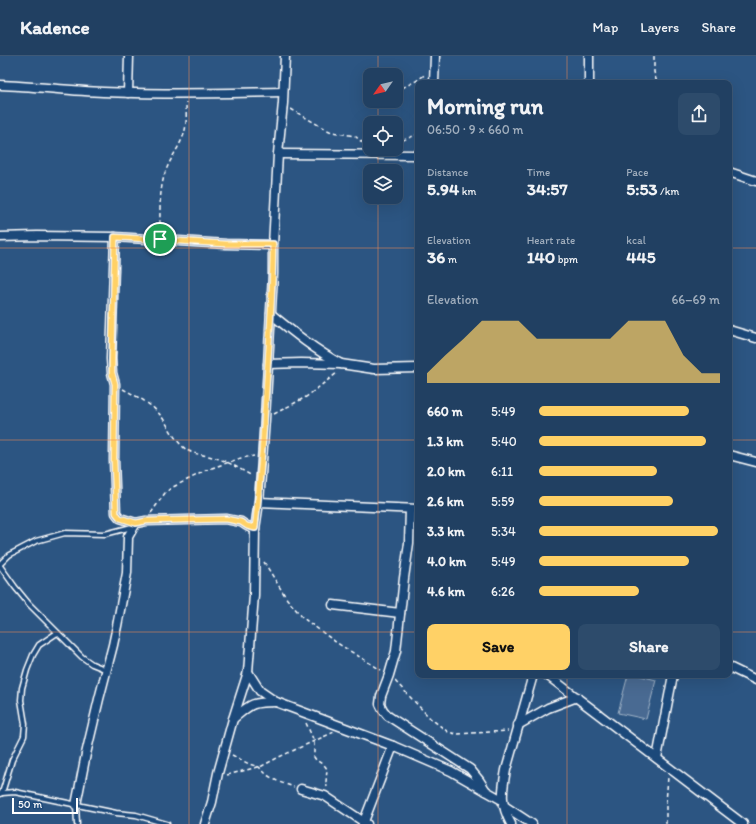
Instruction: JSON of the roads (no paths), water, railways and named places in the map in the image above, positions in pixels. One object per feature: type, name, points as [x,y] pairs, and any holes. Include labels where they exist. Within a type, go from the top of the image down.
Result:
[{"type":"street","points":[[128,93],[129,56]]},
{"type":"street","points":[[205,824],[233,719],[248,672],[254,595],[256,549],[255,528],[265,419],[273,274],[273,244],[278,154],[284,92],[285,56]]},
{"type":"street","points":[[434,80],[435,56]]},
{"type":"street","points":[[589,56],[589,80]]},
{"type":"street","points":[[0,85],[41,87],[82,92],[284,92]]},
{"type":"street","points":[[278,154],[415,156]]},
{"type":"street","points":[[732,173],[756,181]]},
{"type":"street","points":[[0,237],[115,237],[226,244],[273,244]]},
{"type":"street","points":[[115,237],[112,373],[115,384],[114,460],[116,513],[120,518],[135,524],[146,521],[226,519],[241,522],[247,526],[255,528]]},
{"type":"street","points":[[271,314],[321,352],[344,365]]},
{"type":"street","points":[[732,331],[756,338]]},
{"type":"street","points":[[268,364],[301,363],[344,365],[374,369],[415,368]]},
{"type":"street","points":[[732,456],[756,462]]},
{"type":"street","points":[[258,502],[414,509],[396,651],[381,696],[380,704],[388,716],[470,769],[486,791]]},
{"type":"street","points":[[76,805],[86,754],[116,632],[127,573],[128,537],[135,524]]},
{"type":"street","points":[[333,605],[400,613]]},
{"type":"street","points":[[732,668],[756,680]]},
{"type":"street","points":[[248,672],[260,691],[276,702],[393,746],[450,771],[486,791],[532,824]]},
{"type":"street","points":[[511,824],[504,811],[503,802],[506,770],[532,678]]},
{"type":"street","points":[[551,678],[743,824]]},
{"type":"street","points":[[657,758],[673,678]]},
{"type":"street","points":[[517,728],[548,708],[577,697]]},
{"type":"street","points":[[233,719],[251,704],[276,702]]},
{"type":"street","points":[[301,789],[325,796],[365,823],[393,746]]},
{"type":"lane","points":[[106,670],[92,664],[82,657],[57,633],[29,604],[0,565],[9,555],[36,541],[65,533],[105,534],[128,529],[135,524]]},
{"type":"lane","points":[[57,633],[39,645],[27,670],[22,688],[21,700],[25,724],[24,736],[12,760],[1,793],[15,792],[116,813],[136,815],[167,824]]},
{"type":"lane","points":[[76,805],[77,824]]}]
